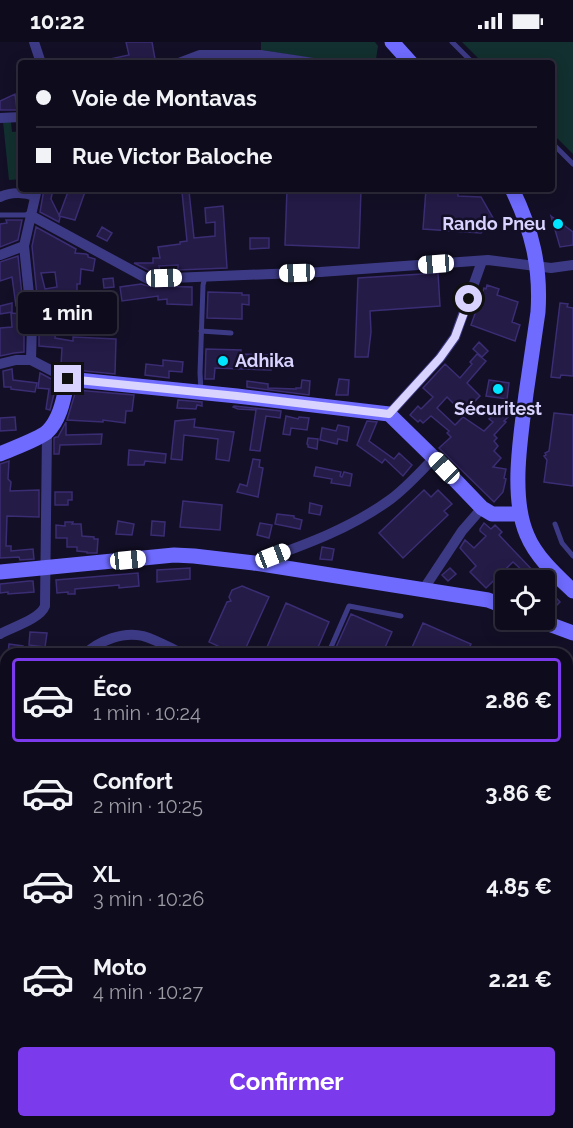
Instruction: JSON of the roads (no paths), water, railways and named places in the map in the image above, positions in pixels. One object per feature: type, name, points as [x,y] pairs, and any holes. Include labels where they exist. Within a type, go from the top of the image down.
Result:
[{"type":"street","points":[[34,42],[39,60]]},
{"type":"street","points":[[379,42],[396,51]]},
{"type":"street","points":[[187,60],[201,55],[261,55],[294,60]]},
{"type":"street","points":[[0,118],[18,117]]},
{"type":"street","points":[[0,197],[6,194],[36,192],[24,246],[32,322],[31,360]]},
{"type":"street","points":[[513,192],[532,237],[539,292],[519,451],[521,516],[527,535],[538,554],[573,591]]},
{"type":"street","points":[[30,214],[148,279],[320,272],[488,260],[551,268],[573,265]]},
{"type":"street","points":[[0,255],[24,246]]},
{"type":"street","points":[[389,414],[440,358],[455,337],[482,261]]},
{"type":"street","points":[[0,364],[16,360],[31,360],[68,379],[389,414],[482,508],[492,514],[521,516]]},
{"type":"street","points":[[0,454],[47,432],[57,419],[68,379]]},
{"type":"street","points":[[0,634],[36,617],[43,612],[45,606],[47,432]]},
{"type":"street","points":[[254,563],[330,535],[376,509],[413,480],[434,458]]},
{"type":"street","points":[[423,590],[462,531],[482,508]]},
{"type":"street","points":[[0,572],[174,555],[194,556],[254,563],[495,603]]},
{"type":"street","points":[[555,626],[573,633]]},
{"type":"street","points":[[91,648],[129,635],[142,636],[169,648]]},
{"type":"lane","points":[[452,42],[470,60]]},
{"type":"lane","points":[[555,146],[573,164]]},
{"type":"lane","points":[[0,215],[30,214]]},
{"type":"lane","points":[[201,393],[201,331],[205,277]]},
{"type":"lane","points":[[201,331],[231,333]]},
{"type":"lane","points":[[555,524],[562,543],[573,556]]},
{"type":"lane","points":[[331,648],[349,606],[401,616]]},
{"type":"place","name":"Rando Pneu","points":[[558,224]]},
{"type":"place","name":"Adhika","points":[[223,361]]},
{"type":"place","name":"Sécuritest","points":[[498,389]]}]
